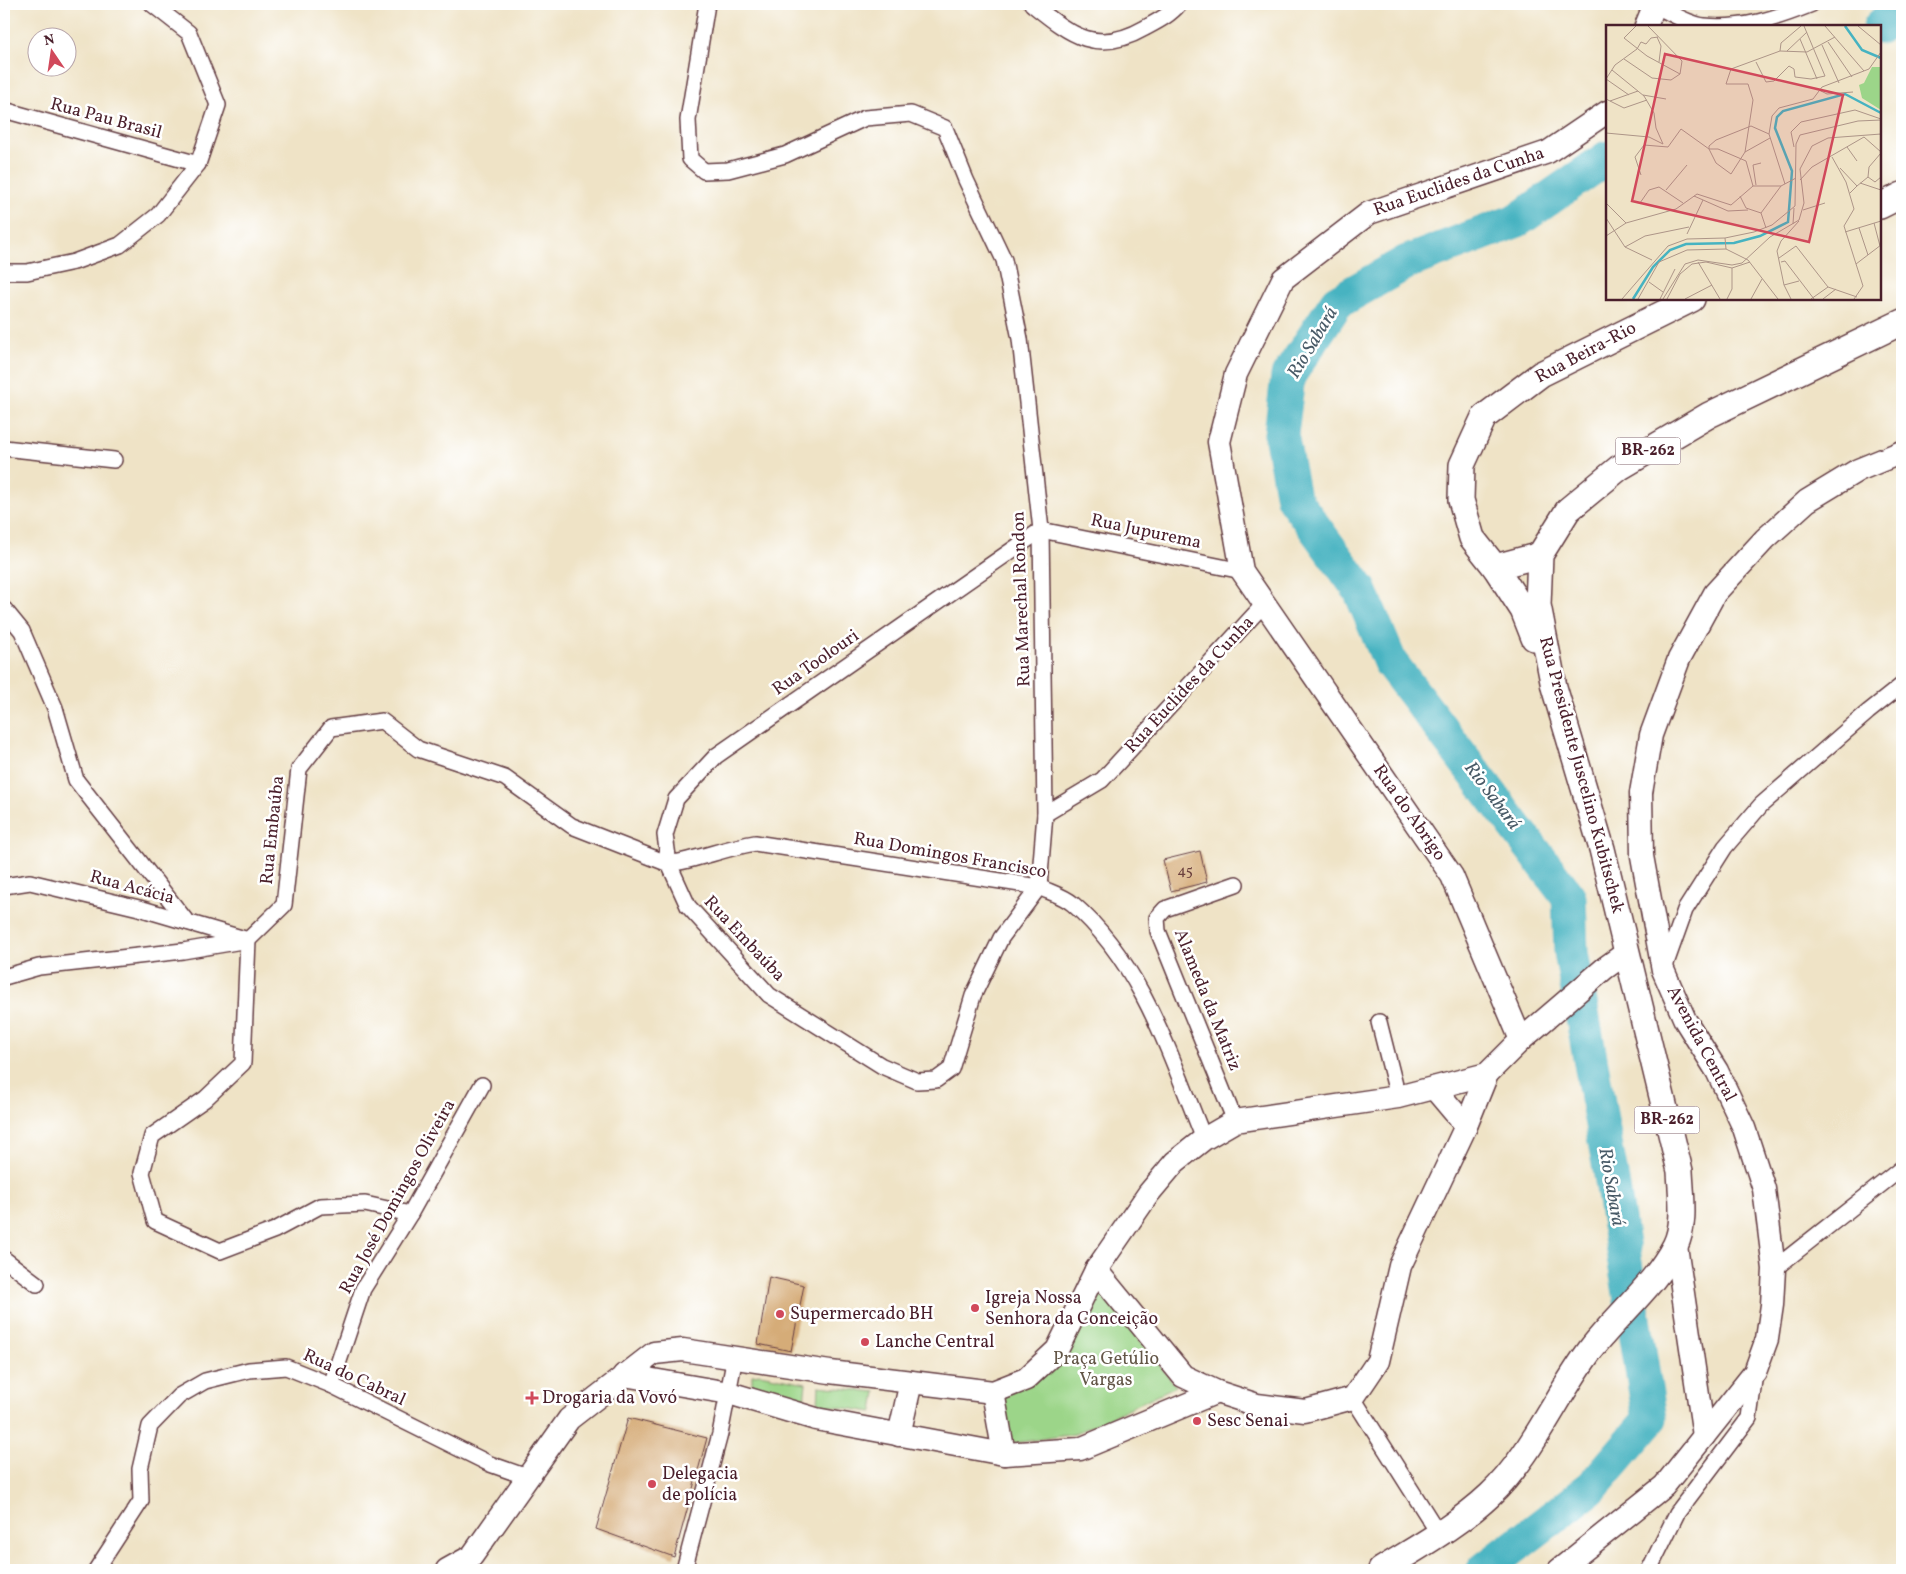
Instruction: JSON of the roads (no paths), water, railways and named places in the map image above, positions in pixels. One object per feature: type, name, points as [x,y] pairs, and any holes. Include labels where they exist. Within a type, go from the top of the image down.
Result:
[{"type":"main road","points":[[1646,25],[1655,5]]},
{"type":"main road","name":"Rua Euclides da Cunha","points":[[1264,604],[1242,571],[1219,442],[1236,374],[1283,279],[1369,213],[1548,152],[1606,113]]},
{"type":"main road","points":[[1881,206],[1902,195]]},
{"type":"main road","name":"Rua Beira-Rio","points":[[1554,687],[1523,610],[1495,567],[1472,538],[1461,500],[1462,465],[1484,417],[1541,374],[1690,300]]},
{"type":"main road","name":"Rua Presidente Juscelino Kubitschek","points":[[1626,953],[1602,850],[1554,687],[1538,605],[1540,555],[1568,510],[1619,468],[1709,415],[1902,322]]},
{"type":"main road","name":"Avenida Central","points":[[1559,1570],[1664,1486],[1755,1372],[1767,1339],[1772,1305],[1774,1269],[1764,1189],[1744,1128],[1717,1071],[1685,1020],[1663,970],[1642,856],[1641,793],[1651,735],[1679,659],[1715,593],[1765,539],[1807,501],[1858,470],[1902,452]]},
{"type":"main road","points":[[1495,567],[1540,555]]},
{"type":"main road","name":"Rua do Abrigo","points":[[1264,604],[1452,876],[1521,1040]]},
{"type":"main road","points":[[1096,1270],[1184,1376],[1217,1392],[1257,1405],[1305,1411],[1353,1398],[1378,1361],[1400,1266],[1466,1126],[1487,1074],[1521,1040],[1605,968],[1626,953]]},
{"type":"main road","name":"BR-262","points":[[1381,1570],[1438,1534],[1490,1495],[1523,1454],[1592,1348],[1650,1281],[1676,1246],[1682,1224],[1680,1171],[1626,953]]},
{"type":"main road","points":[[447,1570],[472,1556],[569,1419],[654,1353],[683,1350],[993,1392],[1026,1378],[1057,1350],[1096,1270],[1149,1193],[1175,1162],[1204,1139],[1235,1121],[1398,1097],[1487,1074]]},
{"type":"main road","points":[[1434,1088],[1466,1126]]},
{"type":"main road","points":[[1676,1246],[1704,1436]]},
{"type":"main road","points":[[624,1375],[729,1393],[816,1420],[1004,1454],[1080,1449],[1217,1392]]},
{"type":"main road","points":[[898,1435],[911,1382]]},
{"type":"main road","points":[[993,1392],[1004,1454]]},
{"type":"street","points":[[4,272],[27,272],[74,262],[120,245],[158,215],[198,164],[218,106],[190,33],[152,4]]},
{"type":"street","name":"Rua Marechal Rondon","points":[[707,4],[688,120],[690,159],[704,171],[728,170],[785,155],[865,118],[911,114],[945,128],[966,180],[1004,260],[1020,339],[1041,530],[1045,814],[1039,887]]},
{"type":"street","points":[[1032,4],[1064,30],[1096,43],[1128,38],[1172,13],[1179,4]]},
{"type":"street","points":[[1746,25],[1777,18],[1812,4]]},
{"type":"street","points":[[1655,5],[1700,25]]},
{"type":"street","name":"Rua Pau Brasil","points":[[4,110],[198,164]]},
{"type":"street","points":[[4,448],[114,460]]},
{"type":"street","name":"Rua Jupurema","points":[[1041,530],[1242,571]]},
{"type":"street","name":"Rua Toolouri","points":[[669,864],[665,835],[676,799],[716,756],[1041,530]]},
{"type":"street","name":"Rua Euclides da Cunha","points":[[1045,814],[1102,780],[1264,604]]},
{"type":"street","points":[[4,609],[22,631],[55,708],[76,780],[187,922]]},
{"type":"street","points":[[1663,970],[1685,910],[1725,847],[1761,805],[1868,712],[1902,686]]},
{"type":"street","name":"Rua Embaúba","points":[[248,940],[284,906],[299,769],[331,728],[382,721],[418,749],[505,778],[572,826],[669,864],[688,906],[769,995],[882,1066],[917,1081],[936,1080],[951,1069],[973,996],[985,971],[1001,938],[1039,887]]},
{"type":"street","name":"Rua Domingos Francisco","points":[[669,864],[695,860],[726,848],[755,843],[1039,887],[1072,903],[1109,942],[1150,1008],[1204,1139]]},
{"type":"street","name":"Rua Acácia","points":[[4,886],[30,882],[139,908],[248,940]]},
{"type":"street","name":"Alameda da Matriz","points":[[1235,1121],[1158,931],[1157,918],[1165,909],[1236,884]]},
{"type":"street","points":[[4,977],[39,967],[183,951],[248,940],[243,1063],[205,1099],[152,1136],[142,1173],[155,1221],[220,1251],[275,1230],[320,1206],[365,1204],[410,1214]]},
{"type":"street","points":[[1379,1022],[1398,1097]]},
{"type":"street","name":"Rua José Domingos Oliveira","points":[[330,1385],[363,1289],[410,1214],[482,1085]]},
{"type":"street","points":[[1774,1269],[1902,1168]]},
{"type":"street","points":[[4,1259],[37,1284]]},
{"type":"street","points":[[684,1570],[729,1393],[734,1357]]},
{"type":"street","name":"Rua do Cabral","points":[[96,1570],[141,1501],[140,1469],[150,1426],[179,1396],[205,1380],[249,1370],[286,1367],[330,1385],[490,1464],[527,1477]]},
{"type":"street","points":[[1649,1570],[1677,1512],[1749,1418],[1755,1372]]},
{"type":"street","points":[[1353,1398],[1438,1534]]},
{"type":"waterway","name":"Rio Sabará","points":[[1881,26],[1902,6]]},
{"type":"waterway","name":"Rio Sabará","points":[[1484,1570],[1591,1488],[1650,1419],[1611,1175],[1571,952],[1569,897],[1390,662],[1360,590],[1293,498],[1281,434],[1288,376],[1337,302],[1407,262],[1518,220],[1606,159]]},
{"type":"place","name":"Igreja Nossa Senhora da Conceição","points":[[975,1308]]},
{"type":"place","name":"Supermercado BH","points":[[780,1314]]},
{"type":"place","name":"Lanche Central","points":[[865,1342]]},
{"type":"place","name":"Drogaria da Vovó","points":[[532,1398]]},
{"type":"place","name":"Sesc Senai","points":[[1197,1421]]},
{"type":"place","name":"Delegacia de polícia","points":[[652,1484]]},
{"type":"park label","name":"Praça Getúlio Vargas","points":[[1106,1369]]}]
